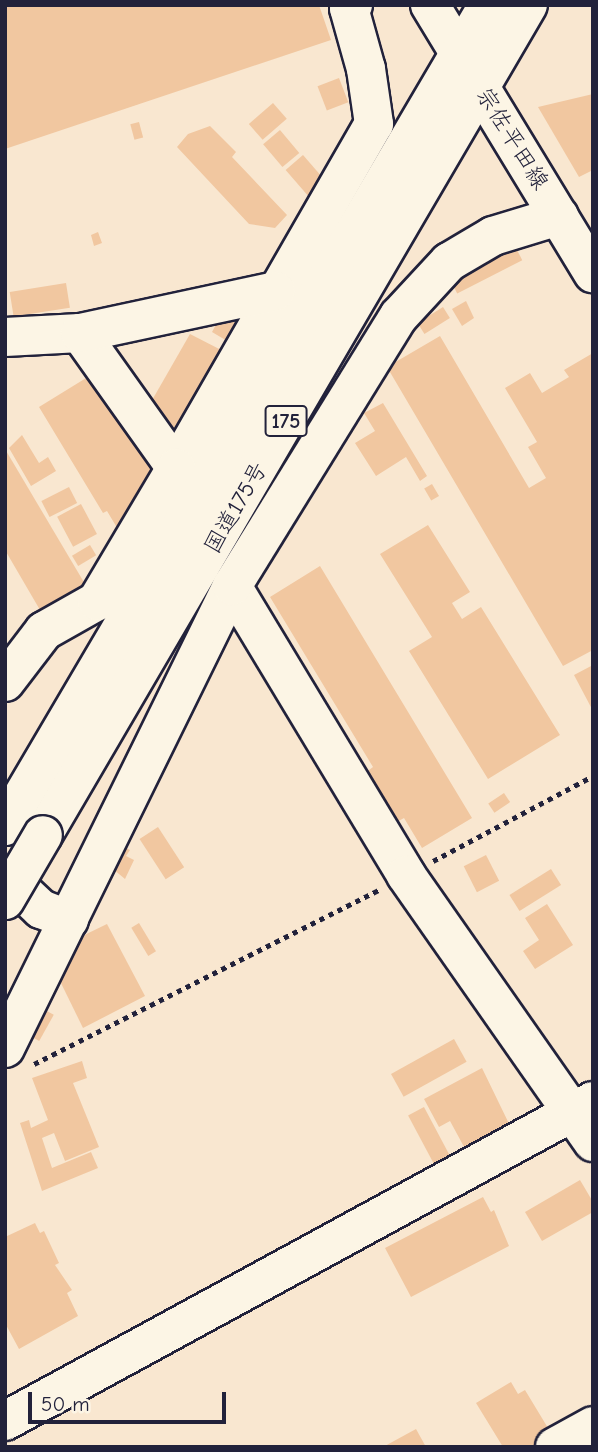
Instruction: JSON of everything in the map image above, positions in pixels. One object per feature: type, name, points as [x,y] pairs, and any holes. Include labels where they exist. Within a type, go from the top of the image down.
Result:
[{"type":"main road","points":[[5,682],[44,631],[97,601],[374,124],[366,69],[349,8],[353,5]]},
{"type":"main road","name":"宗佐平田線","points":[[430,5],[593,273]]},
{"type":"main road","name":"国道175号","points":[[9,889],[43,835],[469,70],[488,5]]},
{"type":"main road","name":"国道175号","points":[[10,818],[469,70],[528,5]]},
{"type":"main road","points":[[17,1057],[69,920],[232,586],[399,316],[449,262],[492,236],[559,216]]},
{"type":"main road","points":[[6,336],[80,333],[276,291]]},
{"type":"main road","points":[[80,333],[176,468]]},
{"type":"main road","points":[[232,586],[406,875],[583,1105],[593,1142]]},
{"type":"main road","points":[[9,889],[41,909],[69,920]]},
{"type":"main road","points":[[5,1421],[583,1105]]},
{"type":"main road","points":[[555,1447],[593,1426]]},
{"type":"path","points":[[17,1057],[406,875],[593,776]]},
{"type":"building","points":[[5,5],[319,5],[331,40],[5,149]]},
{"type":"building","points":[[339,78],[348,102],[327,111],[318,86]]},
{"type":"building","points":[[593,94],[593,170],[579,177],[538,107]]},
{"type":"building","points":[[273,103],[287,119],[263,140],[249,124]]},
{"type":"building","points":[[139,122],[143,137],[134,140],[130,124]]},
{"type":"building","points":[[210,126],[236,152],[232,157],[287,215],[275,228],[249,224],[177,147],[188,134]]},
{"type":"building","points":[[280,130],[299,153],[282,167],[263,144]]},
{"type":"building","points":[[303,155],[328,184],[311,199],[286,170]]},
{"type":"building","points":[[98,232],[102,243],[94,246],[91,235]]},
{"type":"building","points":[[515,246],[522,260],[457,293],[450,279]]},
{"type":"building","points":[[66,283],[70,308],[14,317],[10,292]]},
{"type":"building","points":[[466,301],[474,318],[462,326],[452,309]]},
{"type":"building","points":[[443,307],[450,318],[424,334],[418,323]]},
{"type":"building","points":[[253,312],[234,345],[212,332],[219,319]]},
{"type":"building","points":[[190,334],[227,353],[173,447],[147,409]]},
{"type":"building","points":[[440,336],[529,488],[546,478],[528,447],[537,442],[505,388],[530,373],[542,393],[569,377],[564,370],[593,353],[593,650],[563,666],[387,367]]},
{"type":"building","points":[[91,375],[138,450],[143,446],[162,475],[135,495],[143,508],[122,536],[107,511],[103,513],[39,407]]},
{"type":"building","points":[[383,403],[427,476],[420,481],[406,457],[376,476],[355,443],[375,431],[364,413]]},
{"type":"building","points":[[22,435],[39,463],[48,457],[56,471],[31,486],[9,448]]},
{"type":"building","points":[[5,449],[85,584],[40,610],[5,550]]},
{"type":"building","points":[[432,484],[439,496],[431,501],[424,488]]},
{"type":"building","points":[[69,487],[77,503],[50,517],[41,501]]},
{"type":"building","points":[[81,504],[97,534],[73,547],[57,517]]},
{"type":"building","points":[[428,525],[470,592],[452,603],[462,619],[481,607],[560,735],[488,779],[409,651],[432,637],[380,554]]},
{"type":"building","points":[[90,545],[96,555],[78,566],[72,556]]},
{"type":"building","points":[[320,566],[472,818],[422,848],[404,818],[395,823],[365,773],[373,767],[270,597]]},
{"type":"building","points":[[593,665],[593,711],[574,675]]},
{"type":"building","points":[[504,793],[510,802],[494,813],[488,804]]},
{"type":"building","points":[[158,827],[184,867],[166,879],[140,839]]},
{"type":"building","points":[[124,847],[130,850],[126,856],[134,860],[125,879],[113,869]]},
{"type":"building","points":[[486,855],[499,881],[477,892],[464,866]]},
{"type":"building","points":[[551,869],[561,885],[520,911],[509,895]]},
{"type":"building","points":[[547,904],[573,945],[535,969],[523,951],[539,940],[525,918]]},
{"type":"building","points":[[139,923],[156,951],[148,956],[131,928]]},
{"type":"building","points":[[107,924],[145,996],[83,1028],[58,977],[74,940]]},
{"type":"building","points":[[45,1010],[54,1015],[39,1041],[30,1036]]},
{"type":"building","points":[[454,1039],[467,1062],[404,1097],[391,1074]]},
{"type":"building","points":[[82,1061],[87,1078],[73,1083],[99,1147],[65,1161],[54,1133],[42,1138],[52,1168],[91,1152],[98,1168],[42,1191],[20,1123],[29,1120],[31,1128],[48,1120],[32,1078]]},
{"type":"building","points":[[482,1068],[513,1132],[469,1156],[450,1121],[439,1127],[424,1099]]},
{"type":"building","points":[[424,1107],[456,1168],[441,1176],[408,1115]]},
{"type":"building","points":[[580,1180],[593,1202],[593,1212],[542,1241],[525,1212]]},
{"type":"building","points":[[483,1197],[491,1212],[494,1210],[509,1246],[411,1297],[385,1248]]},
{"type":"building","points":[[35,1223],[40,1233],[44,1231],[59,1263],[55,1265],[72,1290],[67,1293],[78,1316],[19,1349],[5,1323],[5,1237]]},
{"type":"building","points":[[511,1382],[518,1394],[525,1390],[551,1433],[550,1447],[503,1447],[476,1403]]},
{"type":"building","points":[[416,1429],[426,1447],[383,1447]]}]
